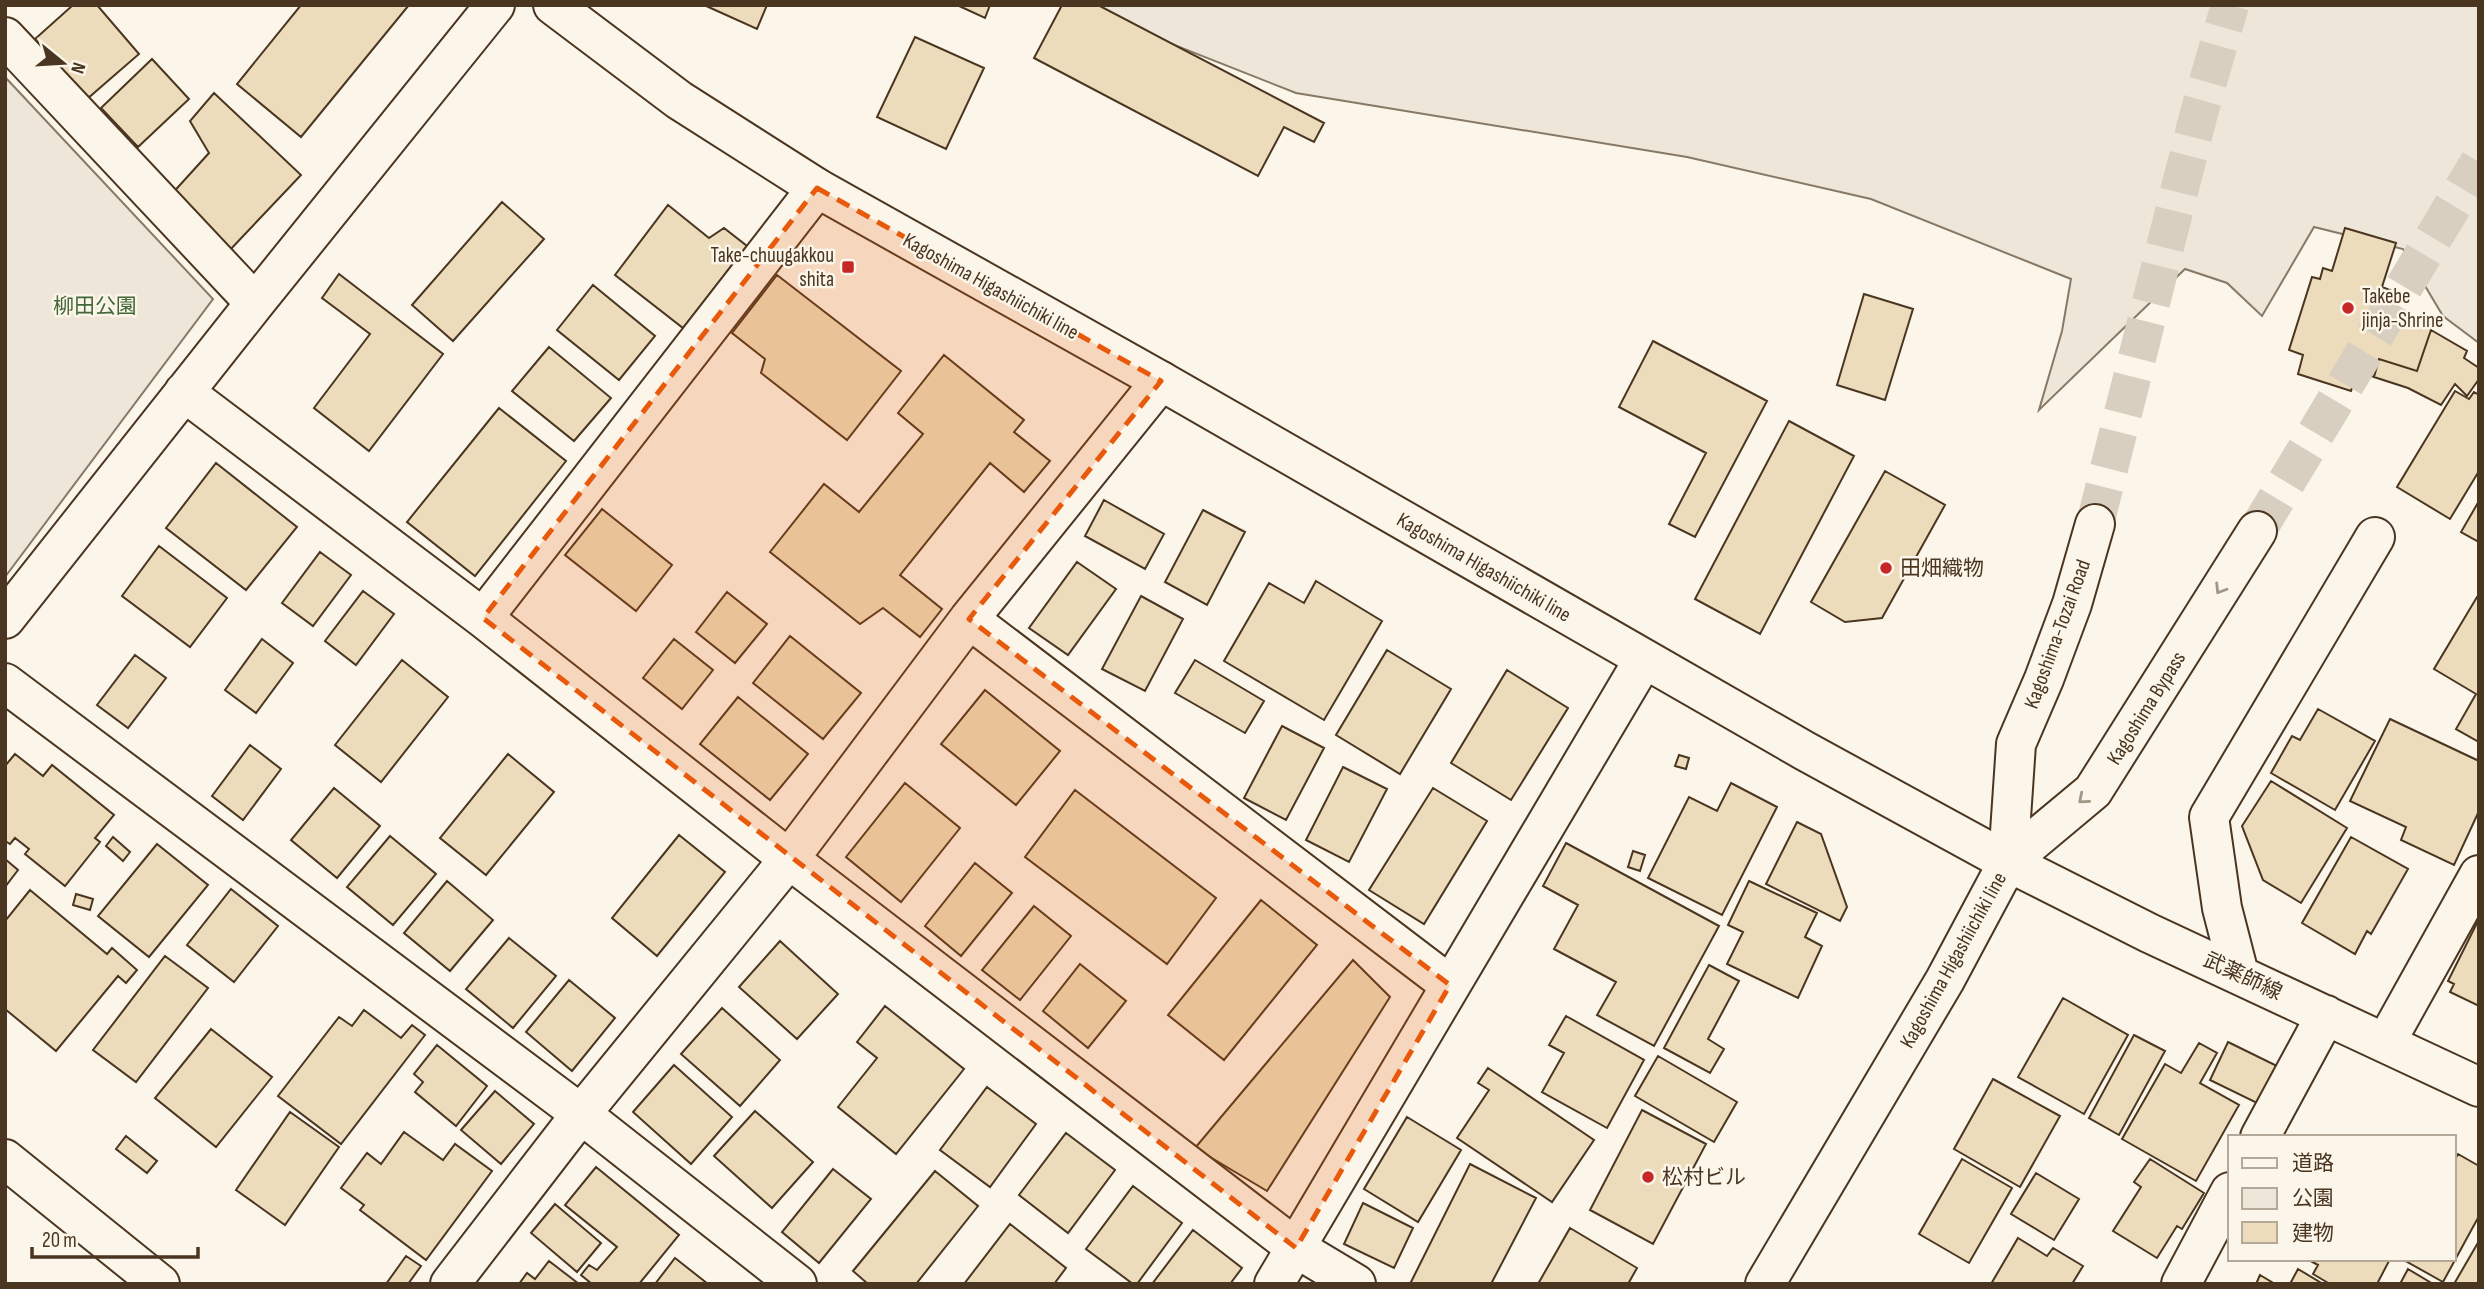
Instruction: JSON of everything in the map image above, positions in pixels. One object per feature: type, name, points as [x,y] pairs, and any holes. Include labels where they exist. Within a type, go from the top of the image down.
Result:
[{"type":"main road","points":[[5,619],[495,5]]},
{"type":"main road","name":"Kagoshima Higashiichiki line","points":[[553,5],[679,100],[817,188],[1161,381],[1644,659],[2008,862],[1945,980],[1765,1284]]},
{"type":"main road","points":[[5,37],[255,303]]},
{"type":"main road","points":[[483,618],[817,188]]},
{"type":"main road","points":[[450,1284],[581,1114],[789,859],[969,619],[1161,381]]},
{"type":"main road","points":[[184,392],[483,618],[789,859],[1296,1248],[1356,1284]]},
{"type":"main road","name":"Kagoshima-Tozai Road","points":[[2008,862],[2016,744],[2072,604],[2095,524]]},
{"type":"main road","name":"Kagoshima Bypass","points":[[2008,862],[2093,791],[2256,531]]},
{"type":"main road","points":[[2239,974],[2222,908],[2209,817],[2375,537]]},
{"type":"main road","points":[[969,619],[1450,985]]},
{"type":"main road","points":[[1275,1284],[1644,659]]},
{"type":"main road","points":[[5,683],[581,1114],[797,1284]]},
{"type":"main road","name":"武薬師線","points":[[2008,862],[2149,933],[2479,1087]]},
{"type":"main road","points":[[2385,1042],[2479,876]]},
{"type":"main road","points":[[2261,1135],[2326,1015]]},
{"type":"main road","points":[[5,1158],[160,1284]]},
{"type":"main road","points":[[2181,1284],[2228,1196]]},
{"type":"highlighted area","points":[[817,188],[1161,381],[969,619],[1450,985],[1296,1248],[483,618]]},
{"type":"green space","points":[[1073,5],[2479,5],[2479,343],[2443,316],[2403,249],[2314,227],[2262,316],[2227,283],[2185,269],[2039,410],[2062,331],[2071,279],[1871,199],[1687,157],[1296,93]]},
{"type":"green space","name":"柳田公園","points":[[5,77],[213,299],[5,577]]},
{"type":"building","points":[[73,5],[97,5],[139,54],[87,99],[35,39]]},
{"type":"building","points":[[301,5],[409,5],[301,137],[237,84]]},
{"type":"building","points":[[704,5],[767,5],[757,29]]},
{"type":"building","points":[[957,5],[990,5],[985,18]]},
{"type":"building","points":[[1062,5],[1098,5],[1324,123],[1314,142],[1284,127],[1258,176],[1034,58]]},
{"type":"building","points":[[915,37],[984,68],[946,149],[877,117]]},
{"type":"building","points":[[152,59],[189,99],[138,147],[101,108]]},
{"type":"building","points":[[214,93],[301,175],[228,252],[169,197],[209,153],[190,121]]},
{"type":"building","points":[[502,202],[544,239],[453,341],[412,305]]},
{"type":"building","points":[[668,205],[709,238],[724,228],[747,246],[683,328],[615,275]]},
{"type":"building","name":"Takebe jinja-Shrine","points":[[2345,228],[2396,243],[2382,287],[2390,290],[2387,300],[2397,303],[2393,314],[2432,327],[2417,371],[2379,359],[2374,377],[2357,371],[2351,391],[2298,374],[2303,355],[2289,350],[2312,277],[2320,279],[2323,268],[2332,271]]},
{"type":"building","points":[[339,274],[443,354],[369,451],[314,408],[370,334],[322,298]]},
{"type":"building","points":[[777,275],[901,371],[847,440],[761,373],[765,359],[732,333]]},
{"type":"building","points":[[593,285],[655,336],[619,380],[557,330]]},
{"type":"building","points":[[1864,294],[1913,309],[1885,400],[1837,385]]},
{"type":"building","points":[[2431,330],[2467,351],[2464,358],[2479,368],[2479,379],[2467,396],[2455,384],[2441,405],[2408,388],[2374,377],[2379,359],[2417,371]]},
{"type":"building","points":[[1653,341],[1767,401],[1695,537],[1669,524],[1706,453],[1619,407]]},
{"type":"building","points":[[549,347],[611,398],[574,441],[512,391]]},
{"type":"building","points":[[944,355],[1024,420],[1014,432],[1050,461],[1024,492],[990,463],[900,575],[942,609],[920,637],[883,608],[860,624],[770,552],[824,484],[859,512],[923,434],[898,413]]},
{"type":"building","points":[[2455,391],[2469,399],[2474,392],[2479,395],[2479,471],[2450,519],[2397,487]]},
{"type":"building","points":[[499,408],[566,461],[475,576],[407,522]]},
{"type":"building","points":[[1789,421],[1854,456],[1760,634],[1695,599]]},
{"type":"building","points":[[216,463],[297,527],[246,590],[166,528]]},
{"type":"building","points":[[1885,471],[1945,505],[1882,618],[1845,622],[1811,602]]},
{"type":"building","points":[[1104,500],[1164,534],[1145,569],[1085,536]]},
{"type":"building","points":[[2479,501],[2479,542],[2461,532]]},
{"type":"building","points":[[602,509],[672,565],[636,611],[565,555]]},
{"type":"building","points":[[1203,510],[1245,532],[1207,605],[1165,582]]},
{"type":"building","points":[[159,546],[227,598],[190,647],[122,596]]},
{"type":"building","points":[[320,552],[351,575],[313,626],[282,603]]},
{"type":"building","points":[[1077,562],[1116,589],[1068,655],[1029,628]]},
{"type":"building","points":[[1316,581],[1382,621],[1324,720],[1224,661],[1269,583],[1304,603]]},
{"type":"building","points":[[363,591],[394,614],[356,665],[325,641]]},
{"type":"building","points":[[727,592],[767,624],[735,663],[696,632]]},
{"type":"building","points":[[1141,596],[1183,619],[1145,691],[1102,669]]},
{"type":"building","points":[[2477,597],[2479,742],[2456,729],[2476,694],[2434,669]]},
{"type":"building","points":[[790,636],[861,693],[823,739],[753,683]]},
{"type":"building","points":[[262,639],[293,663],[256,713],[225,690]]},
{"type":"building","points":[[674,639],[713,670],[682,709],[643,678]]},
{"type":"building","points":[[1387,650],[1451,689],[1400,774],[1336,735]]},
{"type":"building","points":[[135,655],[166,678],[128,728],[97,705]]},
{"type":"building","points":[[402,660],[448,697],[381,782],[335,745]]},
{"type":"building","points":[[1195,660],[1264,701],[1245,733],[1175,693]]},
{"type":"building","points":[[1507,670],[1568,708],[1511,800],[1451,763]]},
{"type":"building","points":[[985,690],[1060,751],[1016,805],[941,744]]},
{"type":"building","points":[[738,697],[808,754],[770,800],[700,744]]},
{"type":"building","points":[[2318,709],[2375,741],[2335,810],[2271,773],[2292,736],[2300,740]]},
{"type":"building","points":[[2390,719],[2479,761],[2479,811],[2454,865],[2401,840],[2406,827],[2350,801]]},
{"type":"building","points":[[1282,726],[1324,748],[1286,820],[1244,798]]},
{"type":"building","points":[[250,745],[281,769],[243,820],[212,796]]},
{"type":"building","points":[[15,754],[43,776],[52,765],[114,815],[95,838],[100,842],[65,886],[25,854],[29,849],[15,838],[10,844],[5,841],[5,766]]},
{"type":"building","points":[[508,754],[554,792],[486,875],[440,838]]},
{"type":"building","points":[[1679,755],[1689,758],[1686,769],[1675,766]]},
{"type":"building","points":[[1343,767],[1387,789],[1349,862],[1306,840]]},
{"type":"building","points":[[2271,781],[2347,828],[2301,903],[2263,880],[2242,826]]},
{"type":"building","points":[[905,783],[960,828],[901,902],[846,857]]},
{"type":"building","points":[[1731,783],[1777,807],[1722,915],[1648,878],[1689,797],[1717,811]]},
{"type":"building","points":[[334,788],[380,826],[337,878],[291,840]]},
{"type":"building","points":[[1433,788],[1487,821],[1424,924],[1369,890]]},
{"type":"building","points":[[1075,790],[1216,898],[1167,964],[1025,857]]},
{"type":"building","points":[[1797,822],[1821,834],[1847,907],[1840,921],[1766,884]]},
{"type":"building","points":[[679,835],[725,872],[657,956],[612,918]]},
{"type":"building","points":[[390,836],[436,874],[393,925],[347,887]]},
{"type":"building","points":[[113,837],[130,852],[123,861],[106,846]]},
{"type":"building","points":[[2351,837],[2408,869],[2371,934],[2367,931],[2355,954],[2302,923]]},
{"type":"building","points":[[1566,843],[1719,926],[1654,1046],[1597,1015],[1616,982],[1554,949],[1578,905],[1543,886]]},
{"type":"building","points":[[157,844],[208,885],[149,957],[98,916]]},
{"type":"building","points":[[1633,851],[1645,855],[1640,871],[1628,867]]},
{"type":"building","points":[[5,859],[18,870],[5,887]]},
{"type":"building","points":[[975,863],[1012,893],[961,956],[925,926]]},
{"type":"building","points":[[447,881],[493,920],[450,971],[404,933]]},
{"type":"building","points":[[1749,881],[1817,913],[1805,937],[1822,946],[1798,998],[1727,964],[1743,932],[1728,925]]},
{"type":"building","points":[[231,889],[278,926],[234,982],[187,945]]},
{"type":"building","points":[[30,890],[107,954],[112,948],[137,970],[126,983],[118,976],[56,1051],[5,1009],[5,921]]},
{"type":"building","points":[[76,894],[93,899],[90,910],[73,905]]},
{"type":"building","points":[[1261,900],[1317,945],[1224,1060],[1168,1015]]},
{"type":"building","points":[[1034,906],[1071,936],[1020,1000],[982,970]]},
{"type":"building","points":[[2479,919],[2479,1006],[2450,992],[2454,984],[2448,981]]},
{"type":"building","points":[[509,938],[556,976],[513,1028],[466,989]]},
{"type":"building","points":[[780,941],[838,994],[797,1039],[739,987]]},
{"type":"building","points":[[165,956],[208,988],[136,1082],[93,1050]]},
{"type":"building","points":[[1353,960],[1390,997],[1267,1191],[1195,1148]]},
{"type":"building","points":[[1080,964],[1126,1001],[1088,1048],[1043,1011]]},
{"type":"building","points":[[1709,965],[1739,981],[1708,1039],[1724,1049],[1710,1073],[1664,1048]]},
{"type":"building","points":[[569,980],[615,1018],[572,1071],[526,1032]]},
{"type":"building","points":[[2063,998],[2128,1035],[2084,1114],[2018,1077]]},
{"type":"building","points":[[885,1006],[964,1069],[896,1154],[838,1107],[877,1058],[857,1042]]},
{"type":"building","points":[[722,1008],[780,1060],[740,1106],[681,1054]]},
{"type":"building","points":[[364,1010],[401,1038],[412,1025],[425,1035],[341,1144],[278,1096],[339,1017],[352,1026]]},
{"type":"building","points":[[1566,1016],[1644,1060],[1607,1128],[1542,1092],[1564,1053],[1549,1045]]},
{"type":"building","points":[[211,1029],[272,1077],[216,1147],[155,1098]]},
{"type":"building","points":[[2134,1035],[2165,1051],[2119,1135],[2089,1118]]},
{"type":"building","points":[[2228,1042],[2277,1066],[2259,1104],[2210,1080]]},
{"type":"building","points":[[2199,1043],[2217,1053],[2200,1083],[2239,1105],[2196,1181],[2122,1139],[2165,1064],[2181,1073]]},
{"type":"building","points":[[437,1045],[487,1086],[456,1126],[415,1092],[423,1082],[414,1074]]},
{"type":"building","points":[[1658,1056],[1737,1102],[1714,1142],[1635,1096]]},
{"type":"building","points":[[674,1065],[732,1117],[691,1164],[633,1112]]},
{"type":"building","points":[[1488,1068],[1594,1140],[1552,1202],[1457,1138],[1489,1090],[1478,1083]]},
{"type":"building","points":[[1993,1079],[2060,1116],[2020,1187],[1954,1149]]},
{"type":"building","points":[[987,1087],[1036,1124],[990,1187],[940,1150]]},
{"type":"building","points":[[495,1091],[534,1124],[501,1164],[461,1130]]},
{"type":"building","name":"松村ビル","points":[[1642,1110],[1706,1144],[1653,1244],[1590,1210]]},
{"type":"building","points":[[755,1111],[813,1162],[772,1208],[714,1156]]},
{"type":"building","points":[[290,1112],[339,1147],[285,1225],[236,1190]]},
{"type":"building","points":[[1407,1117],[1461,1150],[1418,1222],[1364,1189]]},
{"type":"building","points":[[404,1132],[443,1160],[455,1144],[492,1171],[426,1260],[360,1210],[364,1205],[341,1188],[367,1153],[381,1164]]},
{"type":"building","points":[[1066,1133],[1115,1170],[1068,1233],[1019,1195]]},
{"type":"building","points":[[126,1136],[157,1161],[147,1173],[116,1149]]},
{"type":"building","points":[[2458,1154],[2479,1166],[2479,1216],[2456,1258]]},
{"type":"building","points":[[1962,1159],[2012,1188],[1969,1263],[1919,1234]]},
{"type":"building","points":[[2150,1159],[2204,1193],[2182,1229],[2177,1226],[2157,1258],[2113,1231],[2141,1187],[2134,1182]]},
{"type":"building","points":[[1470,1164],[1536,1198],[1491,1284],[1410,1284]]},
{"type":"building","points":[[596,1167],[679,1235],[639,1284],[592,1284],[581,1275],[589,1265],[597,1270],[617,1247],[565,1205]]},
{"type":"building","points":[[833,1169],[871,1199],[819,1263],[782,1232]]},
{"type":"building","points":[[935,1171],[978,1206],[916,1284],[868,1284],[853,1271]]},
{"type":"building","points":[[2036,1173],[2079,1199],[2054,1240],[2011,1214]]},
{"type":"building","points":[[1133,1186],[1182,1223],[1137,1284],[1133,1284],[1086,1249]]},
{"type":"building","points":[[1363,1203],[1413,1228],[1394,1268],[1344,1244]]},
{"type":"building","points":[[555,1204],[601,1243],[577,1272],[531,1233]]},
{"type":"building","points":[[1010,1224],[1066,1268],[1054,1284],[964,1284]]},
{"type":"building","points":[[1570,1228],[1637,1268],[1628,1284],[1538,1284]]},
{"type":"building","points":[[1193,1230],[1242,1268],[1230,1284],[1152,1284]]},
{"type":"building","points":[[2018,1238],[2047,1256],[2053,1248],[2083,1266],[2072,1284],[1991,1284]]},
{"type":"building","points":[[2479,1241],[2479,1284],[2454,1284]]},
{"type":"building","points":[[406,1256],[421,1266],[408,1284],[386,1284]]},
{"type":"building","points":[[675,1258],[708,1284],[655,1284]]},
{"type":"building","points":[[549,1261],[579,1284],[519,1284],[527,1273],[535,1279]]},
{"type":"building","points":[[2311,1261],[2389,1261],[2377,1284],[2330,1284],[2313,1274],[2318,1265]]},
{"type":"building","points":[[2406,1261],[2454,1261],[2443,1282]]},
{"type":"building","points":[[2298,1269],[2323,1284],[2290,1284]]},
{"type":"building","points":[[2408,1269],[2433,1284],[2400,1284]]},
{"type":"building","points":[[2260,1275],[2275,1284],[2256,1284]]},
{"type":"tunnel","points":[[2095,524],[2199,113],[2230,5]]},
{"type":"tunnel","points":[[2257,531],[2479,162]]},
{"type":"place","name":"Take-chuugakkou shita","points":[[848,267]]},
{"type":"place","name":"Takebe jinja-Shrine","points":[[2348,308]]},
{"type":"place","name":"田畑織物","points":[[1886,568]]},
{"type":"place","name":"松村ビル","points":[[1648,1177]]}]
